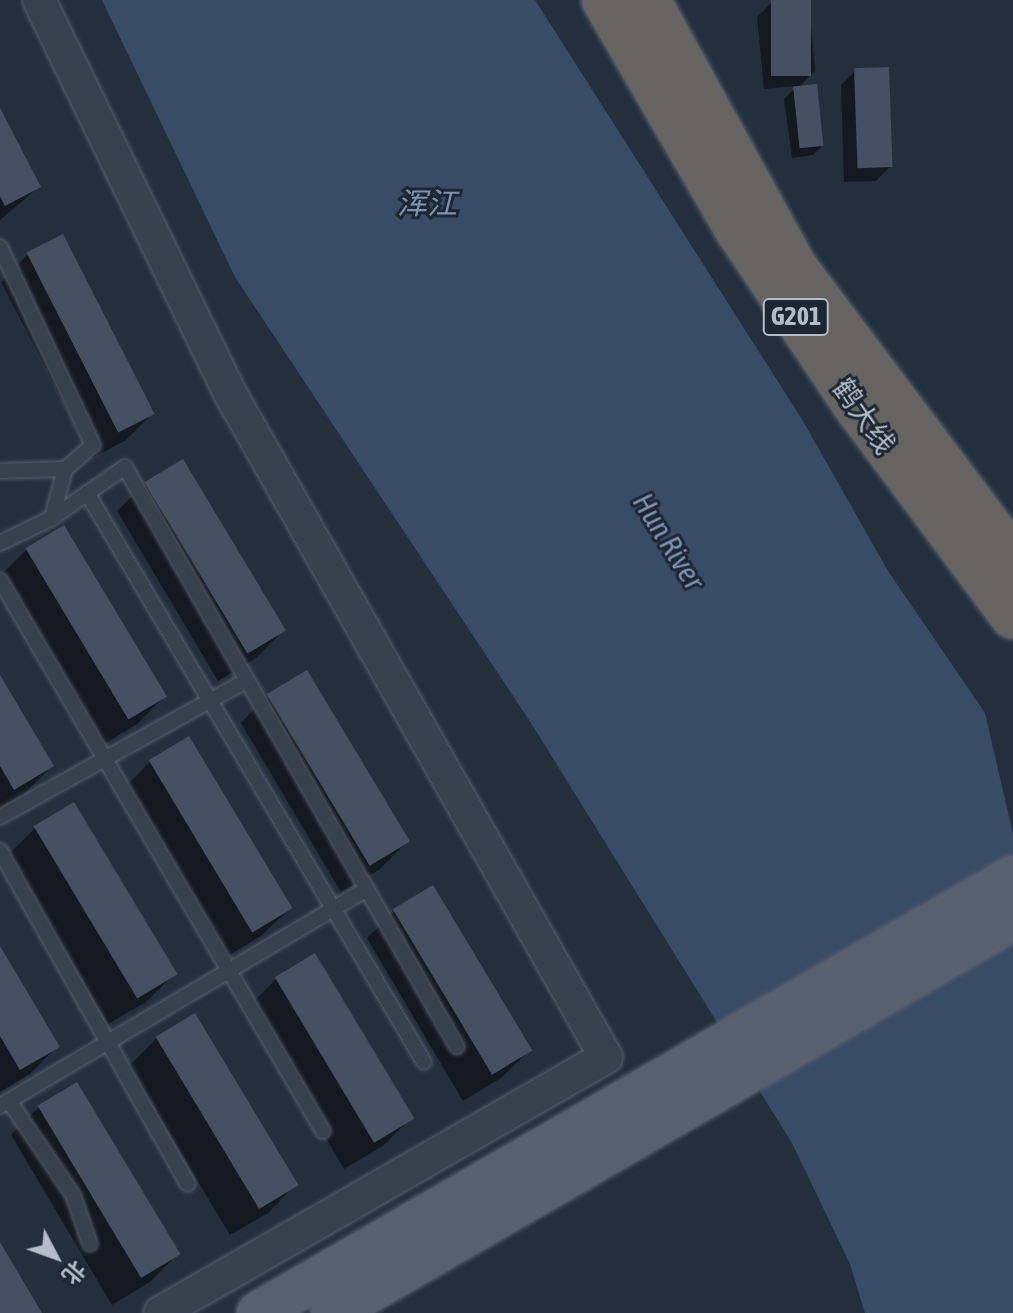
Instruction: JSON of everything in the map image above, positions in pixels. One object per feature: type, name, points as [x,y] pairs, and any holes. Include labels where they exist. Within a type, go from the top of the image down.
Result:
[{"type":"highway","name":"鹤大线","points":[[604,0],[738,231],[855,405],[1013,617]]},
{"type":"highway","name":"鹤大线","points":[[648,0],[794,266],[1013,558]]},
{"type":"main road","points":[[258,1313],[1013,877]]},
{"type":"main road","points":[[332,1313],[1013,919]]},
{"type":"street","points":[[39,0],[231,395],[606,1057],[160,1313]]},
{"type":"lane","points":[[0,247],[93,445],[65,469],[52,518]]},
{"type":"lane","points":[[0,543],[52,518],[125,467],[457,1047]]},
{"type":"lane","points":[[0,471],[65,469]]},
{"type":"lane","points":[[87,493],[331,910],[424,1062]]},
{"type":"lane","points":[[0,580],[102,761],[323,1131]]},
{"type":"lane","points":[[0,817],[247,680]]},
{"type":"lane","points":[[0,851],[188,1184]]},
{"type":"lane","points":[[90,1244],[73,1195],[5,1103],[367,889]]},
{"type":"water","name":"浑江","points":[[102,0],[535,0],[803,421],[888,571],[985,713],[1013,834],[1013,1313],[865,1313],[850,1264],[792,1143],[531,723],[235,277]]},
{"type":"building","points":[[771,0],[811,0],[811,76],[771,76]]},
{"type":"building","points":[[889,67],[892,167],[858,168],[854,68]]},
{"type":"building","points":[[817,84],[823,146],[800,148],[793,87]]},
{"type":"building","points":[[0,108],[41,187],[5,206],[0,196]]},
{"type":"building","points":[[63,234],[155,414],[118,433],[26,253]]},
{"type":"building","points":[[183,459],[286,630],[247,654],[144,482]]},
{"type":"building","points":[[64,525],[167,696],[128,720],[25,548]]},
{"type":"building","points":[[307,670],[410,841],[370,866],[267,694]]},
{"type":"building","points":[[0,675],[54,766],[14,790],[0,766]]},
{"type":"building","points":[[189,736],[293,908],[252,932],[149,760]]},
{"type":"building","points":[[74,802],[178,974],[137,998],[34,826]]},
{"type":"building","points":[[433,885],[532,1050],[492,1075],[393,909]]},
{"type":"building","points":[[0,946],[60,1047],[20,1070],[0,1036]]},
{"type":"building","points":[[315,953],[414,1118],[374,1143],[275,977]]},
{"type":"building","points":[[195,1013],[299,1185],[259,1209],[156,1037]]},
{"type":"building","points":[[77,1082],[181,1254],[141,1278],[38,1106]]},
{"type":"building","points":[[0,1242],[42,1313],[0,1313]]},
{"type":"water label","name":"Hun River","points":[[669,541]]}]
